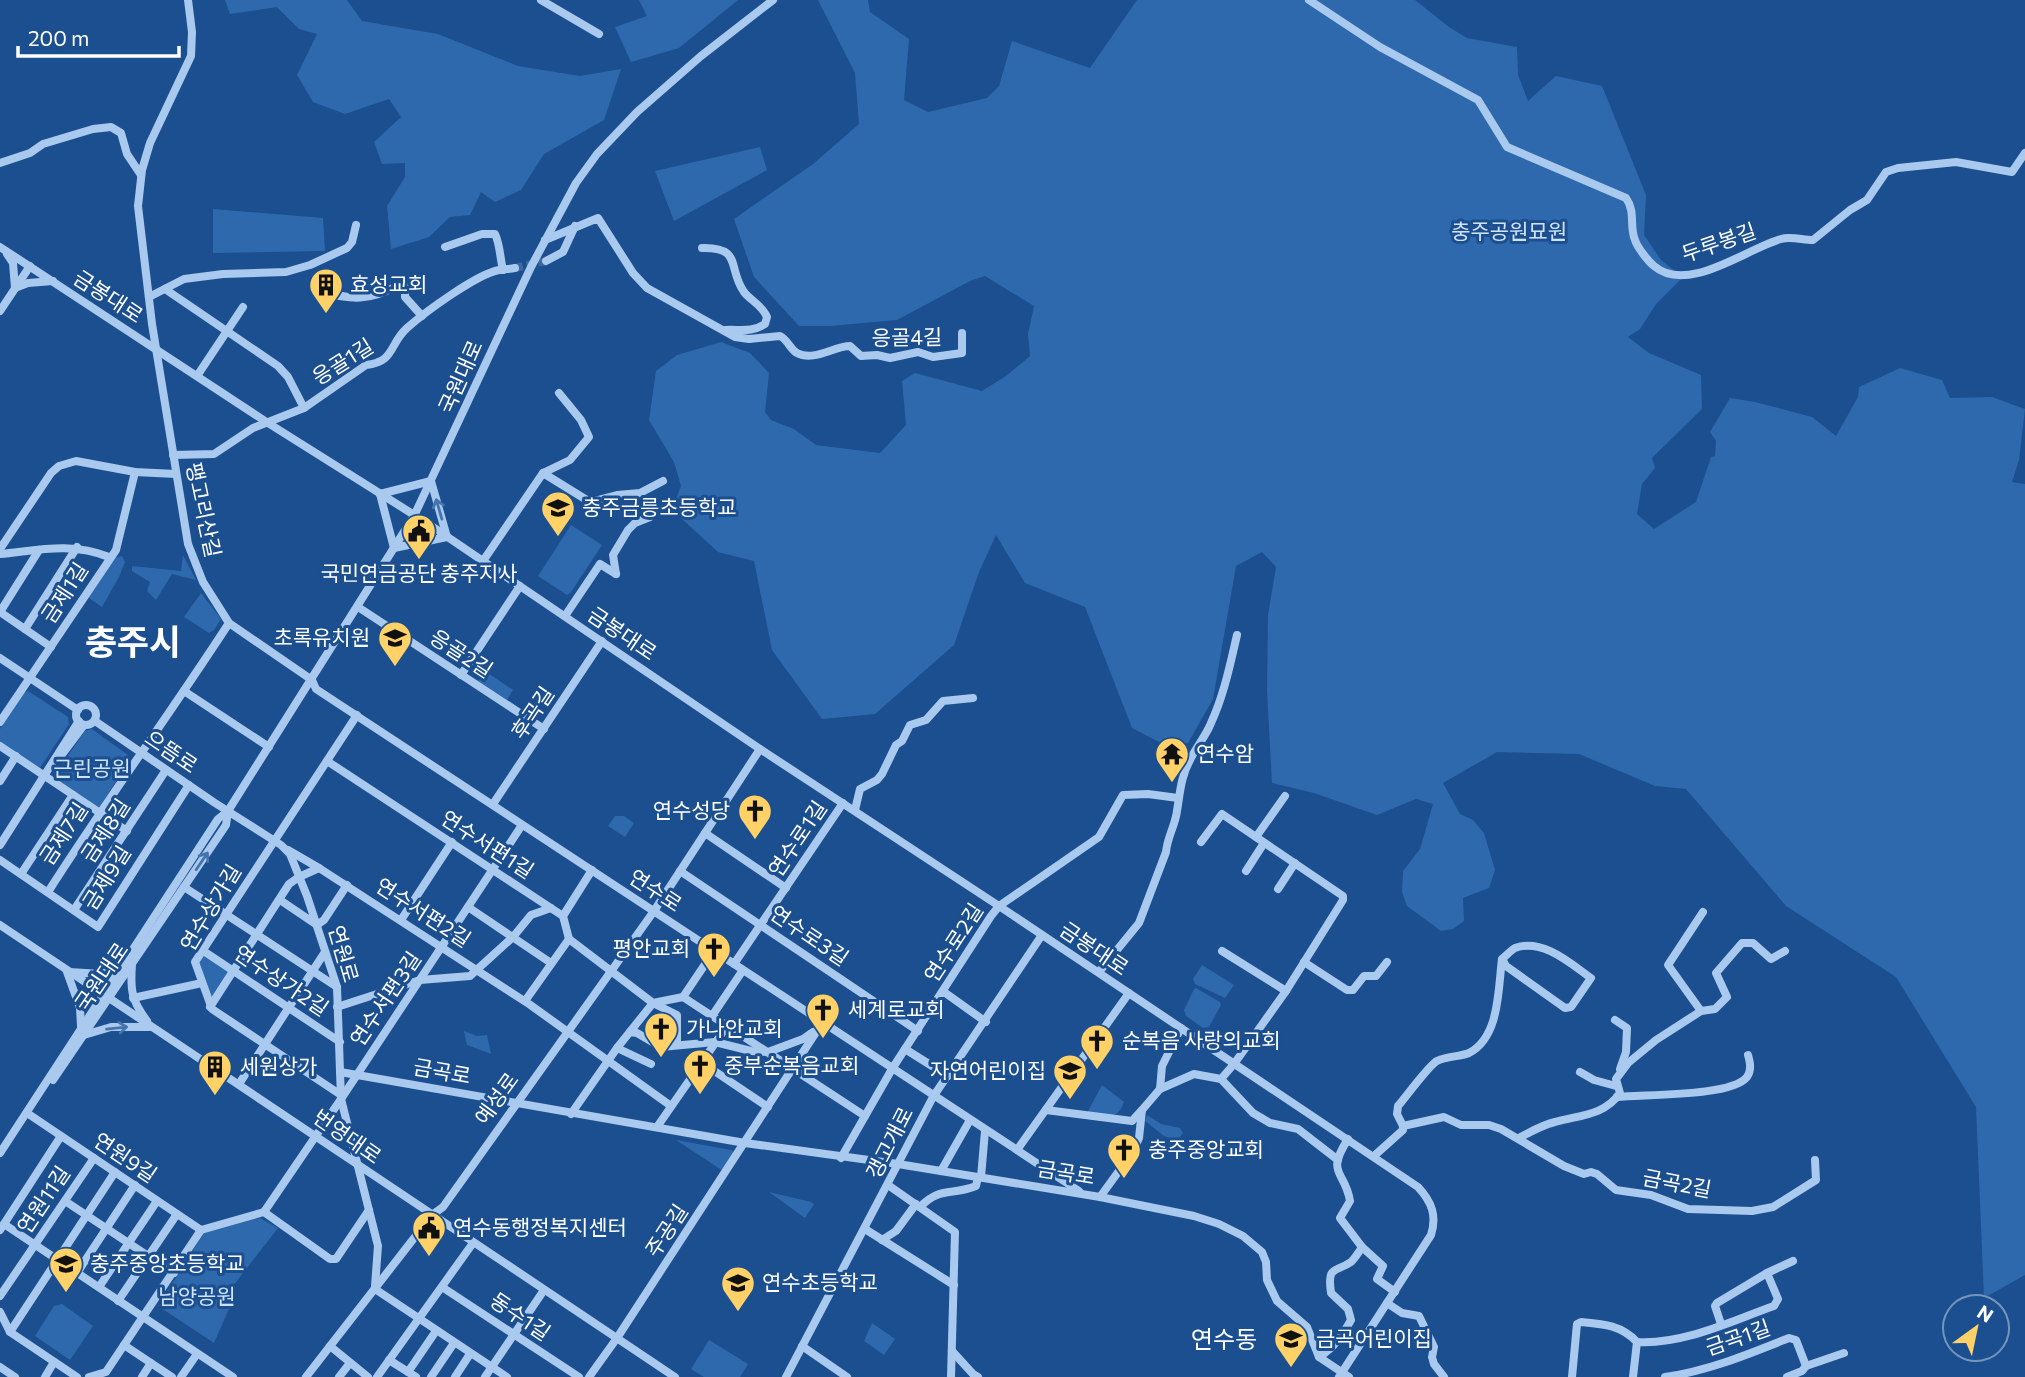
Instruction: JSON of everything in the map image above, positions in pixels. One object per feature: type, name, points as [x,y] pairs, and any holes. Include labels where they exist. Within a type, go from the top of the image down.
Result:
[{"type":"street","name":"팽고리산길","points":[[188,0],[192,32],[191,56],[150,143],[141,175],[138,206],[156,348],[188,544],[194,564],[229,623],[312,680]]},
{"type":"street","points":[[541,0],[598,34]]},
{"type":"street","name":"국원대로","points":[[0,1153],[127,965],[218,819],[228,811],[414,516],[545,240],[576,183],[619,129],[701,56],[773,0]]},
{"type":"street","name":"두루봉길","points":[[1309,0],[1380,47],[1478,100],[1507,147],[1626,198],[1633,213],[1634,240],[1653,266],[1678,275],[1692,274],[1726,263],[1782,238],[1813,240],[1867,200],[1886,172],[1898,167],[1956,162],[2012,172],[2024,158]]},
{"type":"street","points":[[0,163],[22,157],[43,144],[93,129],[111,127],[121,133],[127,154],[141,175]]},
{"type":"street","name":"응골4길","points":[[545,240],[598,218],[633,273],[647,288],[735,337],[749,339],[780,336],[798,353],[804,355],[850,346],[861,356],[890,358],[918,352],[933,357],[962,353],[962,333]]},
{"type":"street","points":[[149,297],[184,279],[223,274],[286,272],[310,265],[347,248],[352,242],[356,225]]},
{"type":"street","points":[[546,261],[563,252],[575,226]]},
{"type":"street","points":[[445,247],[482,234],[495,234],[499,242],[497,251],[503,270]]},
{"type":"street","points":[[2,248],[13,263],[16,288]]},
{"type":"street","name":"금봉대로","points":[[2,248],[447,537],[1418,1187],[1427,1196],[1434,1214],[1431,1235],[1343,1376]]},
{"type":"street","points":[[702,248],[718,248],[727,253],[733,260],[736,279],[746,295],[764,309],[767,317],[765,324],[750,331],[722,330]]},
{"type":"street","points":[[0,311],[30,266]]},
{"type":"street","name":"응골1길","points":[[173,455],[214,454],[253,428],[304,408],[366,365],[379,364],[385,360],[404,331],[457,292],[490,273],[515,268]]},
{"type":"street","points":[[16,288],[28,283],[53,281]]},
{"type":"street","points":[[316,291],[350,299],[384,294],[401,285],[405,286],[405,297],[422,316]]},
{"type":"street","name":"금봉대로","points":[[165,289],[278,366],[288,377],[304,408]]},
{"type":"street","points":[[197,376],[243,307]]},
{"type":"street","points":[[483,561],[543,473],[570,460],[589,437],[576,412],[559,393]]},
{"type":"street","points":[[0,549],[51,473],[58,467],[76,461],[135,472],[176,474]]},
{"type":"street","name":"금제1길","points":[[0,722],[116,550],[135,472]]},
{"type":"street","points":[[543,473],[590,502],[617,495],[640,493],[663,481]]},
{"type":"street","points":[[431,481],[447,537],[394,548],[380,494],[431,481]]},
{"type":"street","name":"금봉대로","points":[[565,616],[600,564],[616,574],[613,555],[628,530],[635,523],[650,517],[658,510],[663,510]]},
{"type":"street","points":[[0,554],[77,547],[109,557]]},
{"type":"street","points":[[25,629],[77,547]]},
{"type":"street","points":[[39,550],[0,612],[51,647]]},
{"type":"street","points":[[461,675],[520,586]]},
{"type":"street","name":"응골2길","points":[[358,607],[544,729]]},
{"type":"street","name":"금제7길","points":[[48,892],[99,812],[229,623]]},
{"type":"street","points":[[1099,972],[1139,923],[1166,852],[1167,840],[1178,810],[1181,780],[1189,760],[1206,736],[1213,719],[1229,676],[1237,635]]},
{"type":"street","name":"후곡길","points":[[493,804],[602,641]]},
{"type":"street","points":[[2,663],[78,709]]},
{"type":"street","name":"연수로","points":[[312,680],[316,689],[743,970],[820,1026],[892,1069],[1084,1194]]},
{"type":"street","points":[[184,691],[269,747]]},
{"type":"street","points":[[855,810],[860,789],[877,780],[910,725],[926,720],[943,701],[973,698]]},
{"type":"street","points":[[85,705],[91,706],[96,715],[95,721],[81,723],[76,714],[78,709],[85,705]]},
{"type":"street","points":[[274,840],[357,715]]},
{"type":"street","name":"으뜸로","points":[[95,721],[228,811]]},
{"type":"street","points":[[0,845],[51,767],[70,746],[81,723]]},
{"type":"street","points":[[0,746],[127,831]]},
{"type":"street","name":"예성로","points":[[306,1377],[432,1215],[443,1207],[654,911],[760,749]]},
{"type":"street","points":[[0,780],[16,756]]},
{"type":"street","name":"연수서편1길","points":[[327,761],[563,916]]},
{"type":"street","name":"금제8길","points":[[74,910],[166,770]]},
{"type":"street","name":"금제9길","points":[[0,860],[99,927],[189,785]]},
{"type":"street","points":[[21,874],[73,794]]},
{"type":"street","points":[[999,906],[1099,837],[1124,794],[1178,798]]},
{"type":"street","points":[[1256,837],[1285,796]]},
{"type":"street","name":"연수로1길","points":[[734,964],[843,803]]},
{"type":"street","name":"국원대로","points":[[127,965],[226,825],[228,811]]},
{"type":"street","name":"연원로","points":[[228,811],[287,850],[317,925],[337,987],[341,1097],[379,1256],[375,1289]]},
{"type":"street","points":[[1201,842],[1222,814],[1343,896],[1341,906],[1286,991],[1221,1079]]},
{"type":"street","name":"연수서편3길","points":[[341,1097],[522,825]]},
{"type":"street","points":[[705,833],[786,888]]},
{"type":"street","name":"연수상가길","points":[[210,1007],[195,962],[274,840]]},
{"type":"street","points":[[401,920],[452,842]]},
{"type":"street","points":[[1246,871],[1264,843]]},
{"type":"street","name":"연수서편2길","points":[[287,850],[347,885],[568,1030],[671,1106]]},
{"type":"street","points":[[1278,889],[1295,863]]},
{"type":"street","points":[[89,1377],[106,1372],[201,1230],[264,1212],[341,1097],[210,1007],[292,882],[319,868]]},
{"type":"street","points":[[592,870],[563,916],[569,939],[653,1003],[677,1015]]},
{"type":"street","name":"연수로3길","points":[[680,871],[918,1031]]},
{"type":"street","points":[[280,900],[317,925],[324,920],[347,885]]},
{"type":"street","points":[[184,887],[337,987]]},
{"type":"street","name":"연수로2길","points":[[841,1158],[892,1069],[999,906]]},
{"type":"street","points":[[468,907],[551,963]]},
{"type":"street","points":[[338,1007],[420,980],[470,975],[513,937],[531,915],[551,908]]},
{"type":"street","points":[[1701,1011],[1668,965],[1703,912]]},
{"type":"street","name":"번영대로","points":[[0,925],[675,1377]]},
{"type":"street","name":"갱고개로","points":[[786,1377],[933,1097],[986,1022],[1042,935]]},
{"type":"street","points":[[524,1001],[569,939]]},
{"type":"street","points":[[1620,1072],[1656,1040],[1701,1011],[1715,1009],[1727,997],[1716,974],[1742,943],[1753,943],[1771,959],[1785,951]]},
{"type":"street","points":[[1374,1156],[1403,1130],[1397,1114],[1398,1106],[1436,1061],[1471,1052],[1485,1041],[1493,1021],[1502,959],[1515,948],[1539,948],[1557,954],[1591,978],[1571,1007],[1565,1008],[1506,966],[1502,959]]},
{"type":"street","name":"연수상가2길","points":[[202,950],[340,1042]]},
{"type":"street","points":[[571,1114],[607,1061],[653,1003],[682,997],[714,951]]},
{"type":"street","points":[[1222,951],[1286,991]]},
{"type":"street","points":[[239,1084],[325,953]]},
{"type":"street","points":[[1304,962],[1347,990],[1353,990],[1364,976],[1376,976],[1387,962]]},
{"type":"street","points":[[127,965],[136,1006],[151,1027],[111,1027],[82,1032],[80,1008],[67,972],[102,974],[127,965]]},
{"type":"street","points":[[712,1016],[743,970]]},
{"type":"street","points":[[133,998],[202,983]]},
{"type":"street","points":[[943,992],[986,1022]]},
{"type":"street","points":[[1017,1150],[1129,993]]},
{"type":"street","points":[[682,997],[865,1116]]},
{"type":"street","points":[[677,1044],[677,1015],[691,1003]]},
{"type":"street","points":[[1519,1138],[1554,1122],[1606,1108],[1617,1097],[1620,1093],[1616,1079],[1626,1052],[1628,1028],[1615,1020]]},
{"type":"street","points":[[657,1127],[727,1026]]},
{"type":"street","points":[[630,1032],[637,1032],[661,1047],[715,1042],[730,1047],[768,1052],[803,1039],[820,1026]]},
{"type":"street","points":[[745,1143],[820,1026]]},
{"type":"street","points":[[1160,1089],[1162,1066],[1181,1028]]},
{"type":"street","name":"국원대로","points":[[0,1161],[82,1032]]},
{"type":"street","points":[[617,1048],[651,1064]]},
{"type":"street","points":[[905,1049],[947,1076]]},
{"type":"street","points":[[1617,1097],[1713,1091],[1728,1087],[1746,1078],[1750,1072],[1748,1055]]},
{"type":"street","points":[[701,1062],[768,1107]]},
{"type":"street","name":"금곡로","points":[[340,1072],[745,1143],[1084,1194],[1194,1216],[1243,1236],[1262,1252],[1271,1291],[1278,1301],[1307,1326],[1319,1357]]},
{"type":"street","points":[[1580,1072],[1594,1080],[1616,1086]]},
{"type":"street","points":[[1046,1110],[1132,1121],[1160,1089],[1194,1074],[1221,1079],[1253,1113],[1270,1123],[1298,1129],[1338,1160]]},
{"type":"street","points":[[1100,1197],[1132,1153],[1139,1138],[1142,1110]]},
{"type":"street","name":"연원9길","points":[[30,1115],[201,1230]]},
{"type":"street","name":"금곡2길","points":[[1403,1126],[1444,1117],[1461,1125],[1489,1125],[1519,1138],[1564,1166],[1584,1174],[1597,1174],[1616,1190],[1651,1195],[1688,1209],[1752,1211],[1773,1207],[1816,1180],[1815,1160]]},
{"type":"street","points":[[942,1171],[970,1120]]},
{"type":"street","points":[[882,1240],[896,1231],[918,1205],[932,1195],[967,1190],[978,1180],[985,1130]]},
{"type":"street","points":[[61,1136],[2,1227],[35,1244],[233,1377]]},
{"type":"street","points":[[1348,1139],[1338,1156],[1339,1175],[1350,1201],[1340,1218],[1362,1247],[1383,1266],[1377,1279],[1395,1292]]},
{"type":"street","name":"주공길","points":[[589,1377],[745,1143]]},
{"type":"street","name":"연원11길","points":[[0,1296],[94,1158]]},
{"type":"street","points":[[9,1332],[115,1172]]},
{"type":"street","points":[[77,1273],[135,1185]]},
{"type":"street","points":[[888,1185],[955,1233],[951,1377]]},
{"type":"street","points":[[99,1287],[157,1200]]},
{"type":"street","points":[[65,1201],[174,1273]]},
{"type":"street","points":[[264,1212],[330,1259],[336,1259],[369,1210]]},
{"type":"street","points":[[118,1301],[177,1214]]},
{"type":"street","points":[[864,1229],[954,1285]]},
{"type":"street","points":[[377,1377],[473,1243]]},
{"type":"street","points":[[1343,1376],[1319,1357],[1338,1343],[1351,1320],[1348,1309],[1331,1293],[1332,1273],[1336,1267],[1350,1263],[1362,1247]]},
{"type":"street","name":"금곡1길","points":[[1721,1324],[1715,1306],[1717,1303],[1793,1261]]},
{"type":"street","name":"금곡1길","points":[[1637,1342],[1683,1337],[1774,1306],[1778,1299],[1767,1273]]},
{"type":"street","name":"동수1길","points":[[442,1287],[579,1377]]},
{"type":"street","points":[[375,1289],[507,1377]]},
{"type":"street","points":[[485,1377],[544,1290]]},
{"type":"street","points":[[1387,1303],[1402,1312],[1419,1316],[1434,1347],[1434,1364],[1444,1377]]},
{"type":"street","points":[[0,1312],[9,1332],[77,1377]]},
{"type":"street","points":[[1572,1377],[1577,1324],[1581,1322],[1615,1326],[1629,1333],[1637,1342],[1633,1377]]},
{"type":"street","points":[[389,1360],[412,1375],[436,1331]]},
{"type":"street","name":"금곡1길","points":[[1665,1377],[1682,1375],[1734,1359],[1789,1338],[1796,1340],[1807,1366]]},
{"type":"street","points":[[430,1377],[454,1343]]},
{"type":"street","points":[[124,1345],[172,1377]]},
{"type":"street","points":[[330,1346],[368,1377]]},
{"type":"street","points":[[802,1346],[835,1374],[847,1377]]},
{"type":"street","points":[[952,1351],[978,1377]]},
{"type":"street","points":[[455,1377],[470,1353]]},
{"type":"street","points":[[1787,1377],[1807,1366],[1844,1353]]},
{"type":"street","points":[[181,1377],[197,1354]]},
{"type":"street","points":[[45,1377],[54,1362]]},
{"type":"street","points":[[142,1377],[151,1363]]},
{"type":"street","points":[[339,1377],[350,1363]]},
{"type":"street","points":[[0,1367],[15,1377]]},
{"type":"green space","points":[[225,0],[347,0],[362,21],[438,34],[518,66],[580,76],[621,69],[604,120],[544,154],[521,190],[495,202],[481,192],[470,215],[450,217],[429,237],[391,249],[387,206],[405,177],[405,163],[382,164],[374,142],[401,117],[389,99],[345,114],[313,102],[297,75],[317,34],[299,29],[277,7],[230,14]]},
{"type":"green space","points":[[639,0],[738,0],[679,48],[631,62],[615,27],[647,16]]},
{"type":"green space","name":"충주공원묘원","points":[[818,0],[868,0],[870,12],[909,39],[904,100],[928,112],[987,98],[999,86],[1012,41],[1090,68],[1137,0],[1415,0],[1467,38],[1517,47],[1518,75],[1528,101],[1556,76],[1602,86],[1646,195],[1644,235],[1661,260],[1683,277],[1656,304],[1640,329],[1628,337],[1649,353],[1701,375],[1702,409],[1652,458],[1655,468],[1642,484],[1637,514],[1654,529],[1696,502],[1711,457],[1715,456],[1716,441],[1710,432],[1730,398],[1812,417],[1836,436],[1858,397],[1859,387],[1900,368],[1942,380],[1950,398],[1992,397],[2025,409],[2019,460],[2012,482],[2025,484],[2025,1275],[1993,1293],[1984,1293],[1976,1107],[1896,977],[1786,906],[1686,789],[1655,786],[1579,754],[1497,752],[1443,783],[1460,814],[1473,820],[1484,833],[1495,870],[1489,888],[1463,898],[1464,921],[1453,929],[1441,931],[1407,906],[1402,892],[1403,871],[1420,849],[1433,804],[1416,799],[1377,815],[1314,793],[1272,783],[1267,691],[1268,615],[1276,567],[1262,552],[1236,566],[1213,699],[1188,743],[1163,744],[1132,728],[1085,607],[1025,583],[996,535],[979,572],[954,645],[875,714],[822,719],[772,650],[754,561],[718,552],[672,510],[681,486],[674,462],[649,420],[656,371],[677,355],[721,342],[750,353],[769,373],[765,412],[771,420],[794,429],[816,445],[880,453],[906,425],[902,381],[915,373],[982,391],[1030,356],[1028,334],[1034,306],[985,276],[970,281],[897,320],[799,326],[754,277],[734,219],[813,164],[859,124],[855,73]]},
{"type":"green space","points":[[760,147],[767,170],[674,221],[655,171]]},
{"type":"green space","points":[[213,209],[323,218],[325,251],[213,253]]},
{"type":"green space","points":[[571,525],[602,545],[567,595],[538,576]]},
{"type":"green space","points":[[183,555],[196,580],[172,574],[156,600],[147,591],[150,582],[132,571],[132,566],[181,571]]},
{"type":"green space","points":[[122,556],[125,562],[102,607],[86,596],[110,559]]},
{"type":"green space","points":[[201,593],[221,619],[209,633],[184,617]]},
{"type":"green space","points":[[485,671],[513,690],[507,700],[478,681]]},
{"type":"green space","name":"근린공원","points":[[28,691],[68,717],[69,724],[40,768],[0,743],[0,729]]},
{"type":"green space","name":"근린공원","points":[[92,729],[128,755],[129,761],[99,808],[55,781],[54,776],[85,731]]},
{"type":"green space","points":[[615,816],[624,816],[634,823],[625,837],[608,826]]},
{"type":"green space","points":[[202,953],[232,972],[215,998],[208,997],[197,962]]},
{"type":"green space","points":[[1202,965],[1234,985],[1225,998],[1195,984],[1193,979]]},
{"type":"green space","points":[[1196,988],[1221,1005],[1209,1027],[1203,1028],[1186,1016],[1184,1010]]},
{"type":"green space","points":[[464,1031],[477,1036],[487,1035],[491,1054],[467,1045]]},
{"type":"green space","points":[[1102,1085],[1124,1102],[1115,1115],[1089,1114],[1088,1111]]},
{"type":"green space","points":[[1147,1115],[1161,1124],[1180,1128],[1183,1133],[1177,1141],[1164,1136],[1145,1121]]},
{"type":"green space","points":[[676,1140],[731,1150],[734,1152],[723,1171]]},
{"type":"green space","points":[[769,1192],[811,1202],[814,1204],[805,1218]]},
{"type":"green space","name":"남양공원","points":[[260,1218],[278,1228],[226,1295],[232,1302],[214,1343],[158,1306],[204,1233]]},
{"type":"green space","points":[[62,1304],[93,1326],[70,1360],[35,1336],[54,1306]]},
{"type":"green space","points":[[872,1323],[895,1339],[884,1355],[864,1341]]},
{"type":"green space","points":[[709,1340],[748,1364],[740,1377],[704,1377],[691,1369]]},
{"type":"tunnel","points":[[515,268],[546,261]]},
{"type":"place","name":"효성교회","points":[[326,315]]},
{"type":"place","name":"충주금릉초등학교","points":[[558,538]]},
{"type":"place","name":"국민연금공단 충주지사","points":[[419,561]]},
{"type":"place","name":"초록유치원","points":[[395,668]]},
{"type":"place","name":"연수암","points":[[1172,784]]},
{"type":"place","name":"연수성당","points":[[755,841]]},
{"type":"place","name":"평안교회","points":[[714,979]]},
{"type":"place","name":"세계로교회","points":[[823,1040]]},
{"type":"place","name":"가나안교회","points":[[661,1059]]},
{"type":"place","name":"순복음 사랑의교회","points":[[1097,1071]]},
{"type":"place","name":"중부순복음교회","points":[[700,1096]]},
{"type":"place","name":"세원상가","points":[[215,1097]]},
{"type":"place","name":"자연어린이집","points":[[1070,1101]]},
{"type":"place","name":"충주중앙교회","points":[[1124,1180]]},
{"type":"place","name":"연수동행정복지센터","points":[[429,1258]]},
{"type":"place","name":"충주중앙초등학교","points":[[66,1294]]},
{"type":"place","name":"연수초등학교","points":[[738,1313]]},
{"type":"place","name":"금곡어린이집","points":[[1291,1369]]},
{"type":"district","name":"충주시","points":[[133,643]]},
{"type":"district","name":"연수동","points":[[1224,1340]]}]
